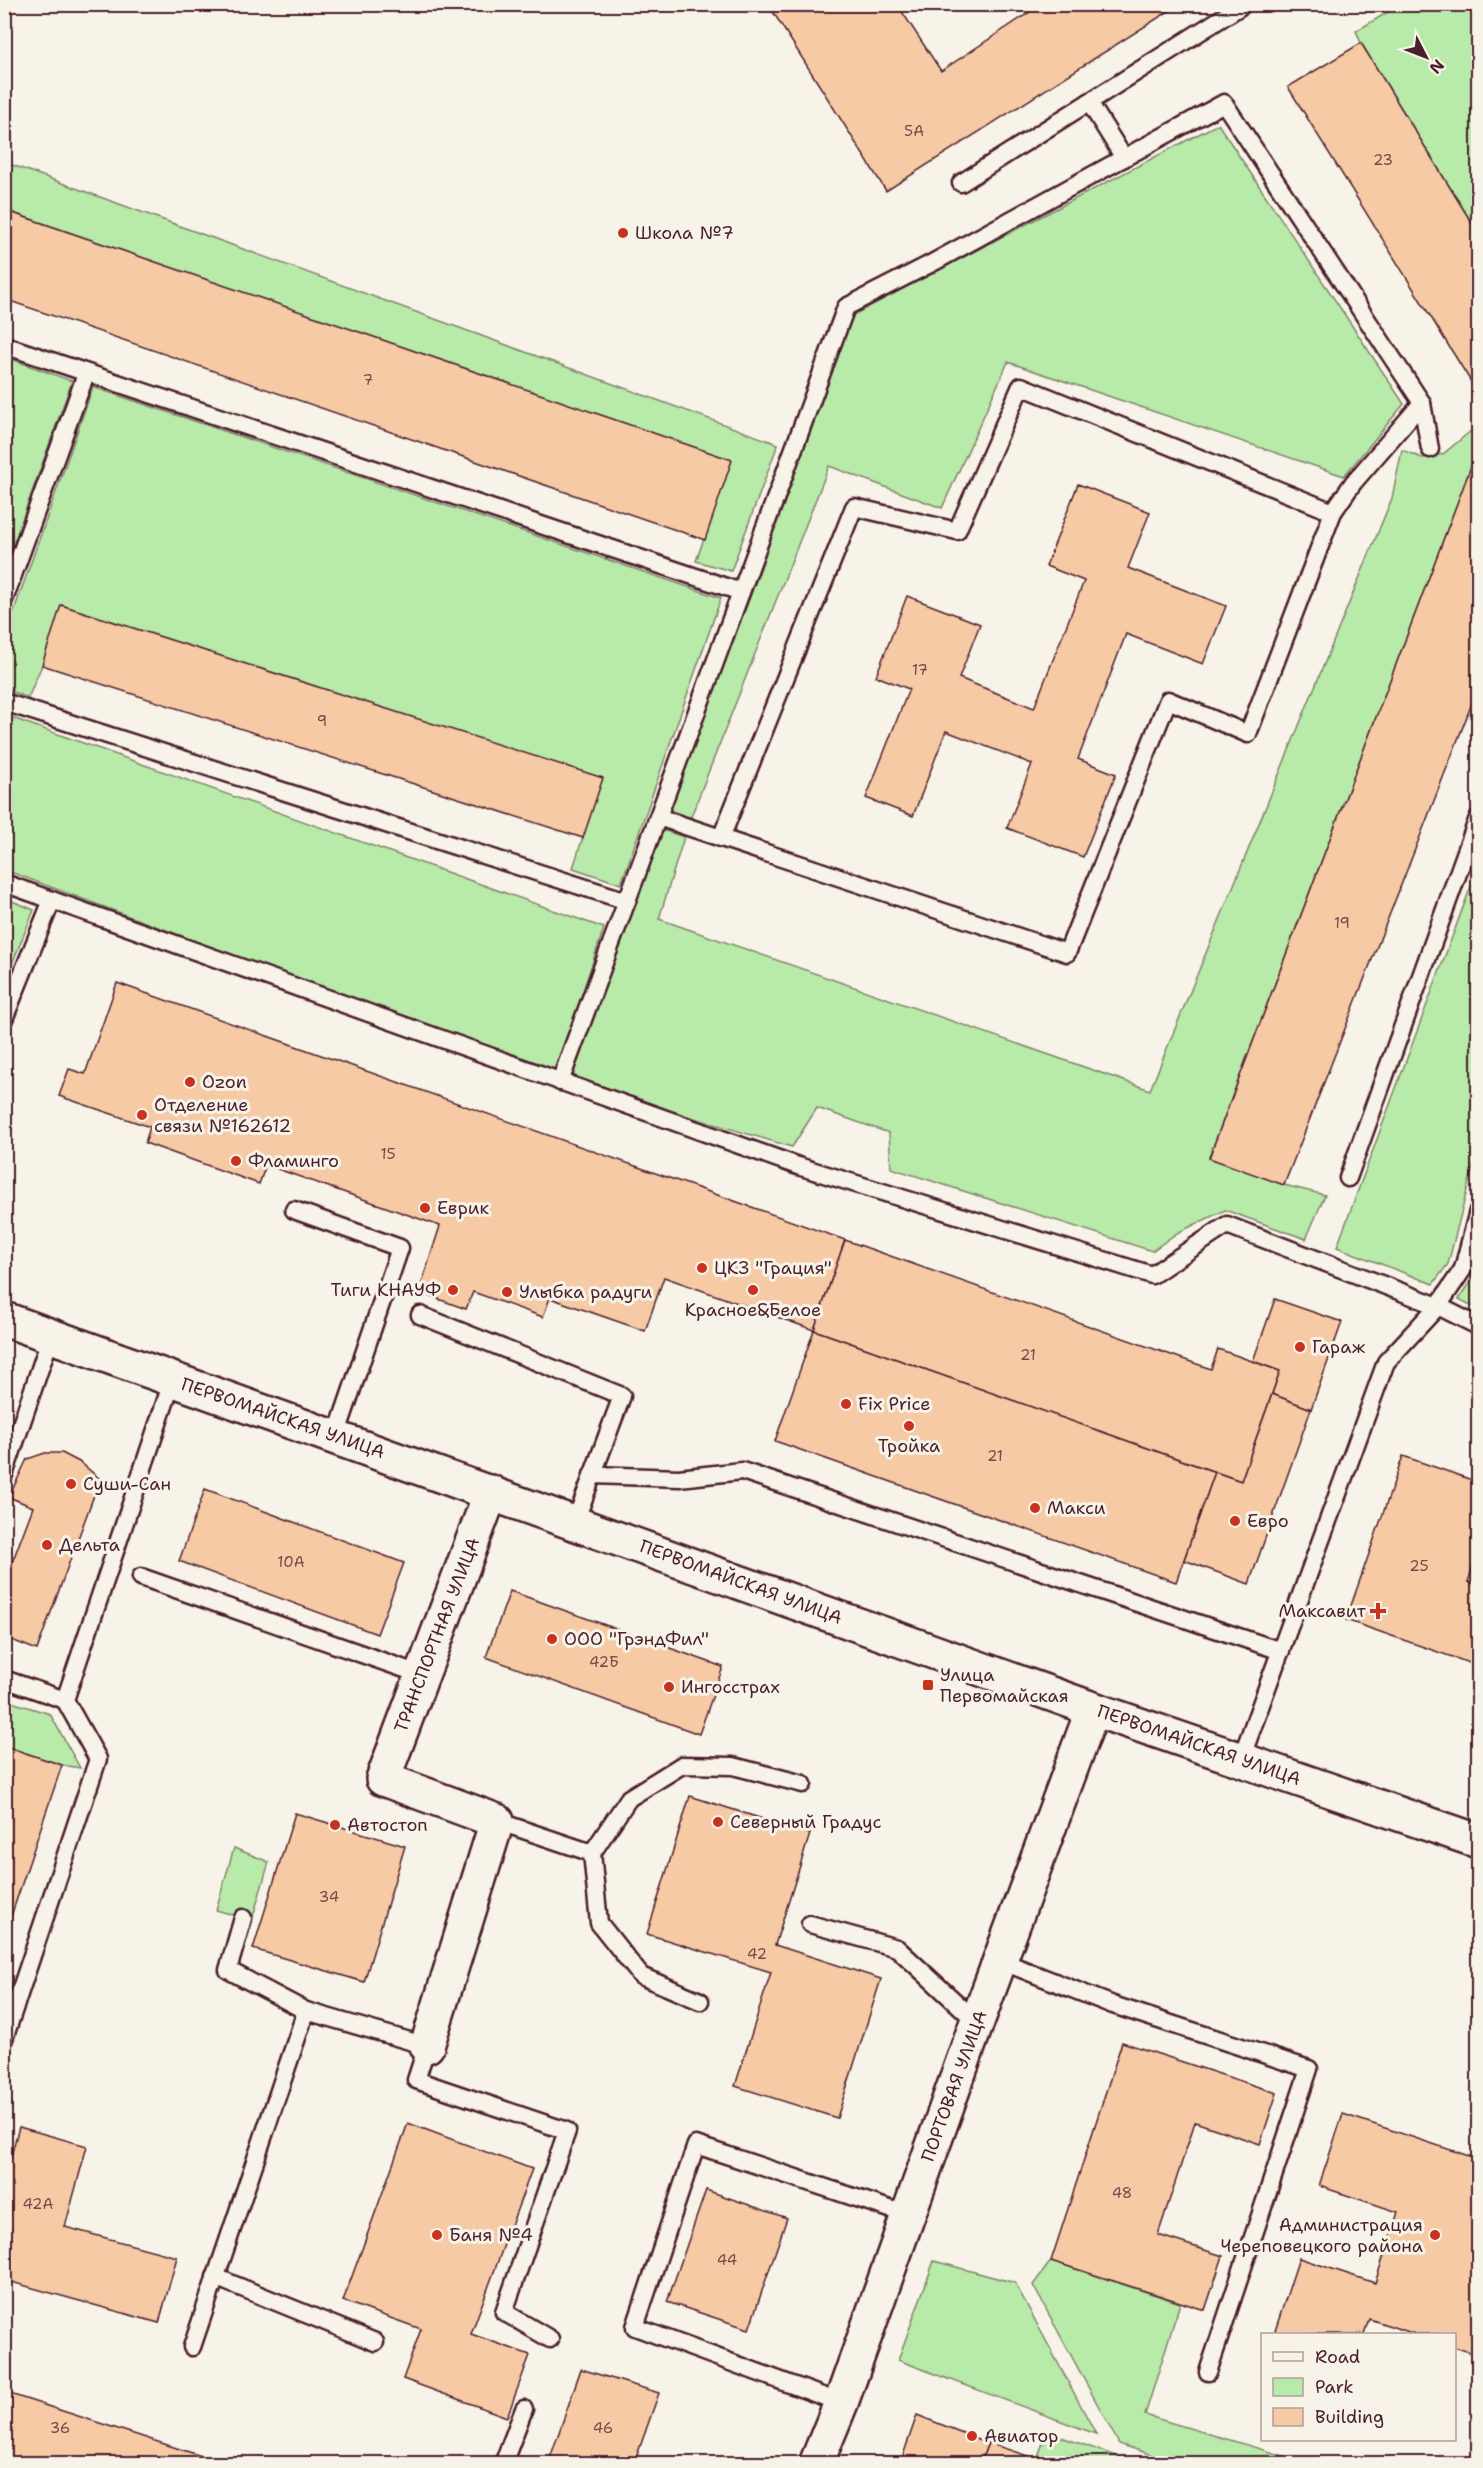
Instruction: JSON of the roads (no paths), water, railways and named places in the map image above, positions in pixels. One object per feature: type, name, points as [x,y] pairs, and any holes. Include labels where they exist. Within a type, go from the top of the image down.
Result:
[{"type":"street","name":"ПЕРВОМАЙСКАЯ УЛИЦА","points":[[4,1318],[1092,1709],[1479,1841]]},
{"type":"street","name":"ТРАНСПОРТНАЯ УЛИЦА","points":[[491,1492],[383,1779],[497,1821]]},
{"type":"street","name":"ПОРТОВАЯ УЛИЦА","points":[[816,2463],[841,2403],[1092,1709]]},
{"type":"street","points":[[427,2046],[497,1821]]},
{"type":"lane","points":[[961,183],[1244,4]]},
{"type":"lane","points":[[1089,102],[1124,158]]},
{"type":"lane","points":[[560,1082],[846,307],[934,262],[1224,103],[1422,403],[1430,449]]},
{"type":"lane","points":[[4,345],[741,592]]},
{"type":"lane","points":[[4,600],[86,374]]},
{"type":"lane","points":[[721,838],[854,507],[957,531],[1021,386],[1333,512]]},
{"type":"lane","points":[[658,817],[1066,953],[1168,700],[1248,734],[1333,512],[1353,483],[1422,403]]},
{"type":"lane","points":[[4,702],[627,901]]},
{"type":"lane","points":[[1348,1178],[1479,818]]},
{"type":"lane","points":[[4,883],[798,1166],[1152,1275],[1227,1225],[1438,1306],[1479,1326]]},
{"type":"lane","points":[[4,1020],[52,900]]},
{"type":"lane","points":[[294,1210],[400,1248],[336,1436]]},
{"type":"lane","points":[[1241,1759],[1386,1362],[1438,1306],[1463,1269],[1479,1211]]},
{"type":"lane","points":[[420,1315],[622,1396],[575,1522]]},
{"type":"lane","points":[[4,1475],[51,1336]]},
{"type":"lane","points":[[65,1700],[173,1379]]},
{"type":"lane","points":[[592,1475],[679,1478],[742,1471],[1281,1651]]},
{"type":"lane","points":[[141,1577],[422,1675]]},
{"type":"lane","points":[[4,1679],[65,1700],[98,1759],[4,2039]]},
{"type":"lane","points":[[700,2001],[640,1976],[599,1923],[591,1852],[630,1798],[682,1765],[734,1766],[803,1784]]},
{"type":"lane","points":[[497,1821],[591,1852]]},
{"type":"lane","points":[[243,1918],[228,1970],[306,2011],[427,2046],[416,2080],[567,2131],[504,2312],[550,2339]]},
{"type":"lane","points":[[810,1924],[897,1948],[977,2022]]},
{"type":"lane","points":[[1000,1961],[1113,2005],[1309,2069],[1208,2372]]},
{"type":"lane","points":[[192,2347],[306,2011]]},
{"type":"lane","points":[[841,2403],[635,2327],[696,2145],[908,2215]]},
{"type":"lane","points":[[215,2277],[375,2342]]},
{"type":"lane","points":[[503,2463],[524,2409]]},
{"type":"place","name":"Школа №7","points":[[623,233]]},
{"type":"place","name":"Ozon","points":[[190,1082]]},
{"type":"place","name":"Отделение связи №162612","points":[[142,1115]]},
{"type":"place","name":"Фламинго","points":[[236,1161]]},
{"type":"place","name":"Еврик","points":[[425,1208]]},
{"type":"place","name":"ЦКЗ \"Грация\"","points":[[702,1268]]},
{"type":"place","name":"Тиги КНАУФ","points":[[453,1290]]},
{"type":"place","name":"Красное&Белое","points":[[753,1290]]},
{"type":"place","name":"Улыбка радуги","points":[[507,1292]]},
{"type":"place","name":"Гараж","points":[[1300,1347]]},
{"type":"place","name":"Fix Price","points":[[846,1404]]},
{"type":"place","name":"Тройка","points":[[909,1426]]},
{"type":"place","name":"Суши-Сан","points":[[71,1484]]},
{"type":"place","name":"Макси","points":[[1035,1508]]},
{"type":"place","name":"Евро","points":[[1235,1521]]},
{"type":"place","name":"Дельта","points":[[47,1545]]},
{"type":"place","name":"Максавит","points":[[1378,1611]]},
{"type":"place","name":"ООО \"ГрэндФил\"","points":[[552,1639]]},
{"type":"place","name":"Улица Первомайская","points":[[928,1685]]},
{"type":"place","name":"Ингосстрах","points":[[669,1687]]},
{"type":"place","name":"Северный Градус","points":[[718,1822]]},
{"type":"place","name":"Автостоп","points":[[335,1825]]},
{"type":"place","name":"Баня №4","points":[[437,2235]]},
{"type":"place","name":"Администрация Череповецкого района","points":[[1435,2235]]},
{"type":"place","name":"Авиатор","points":[[972,2436]]}]
